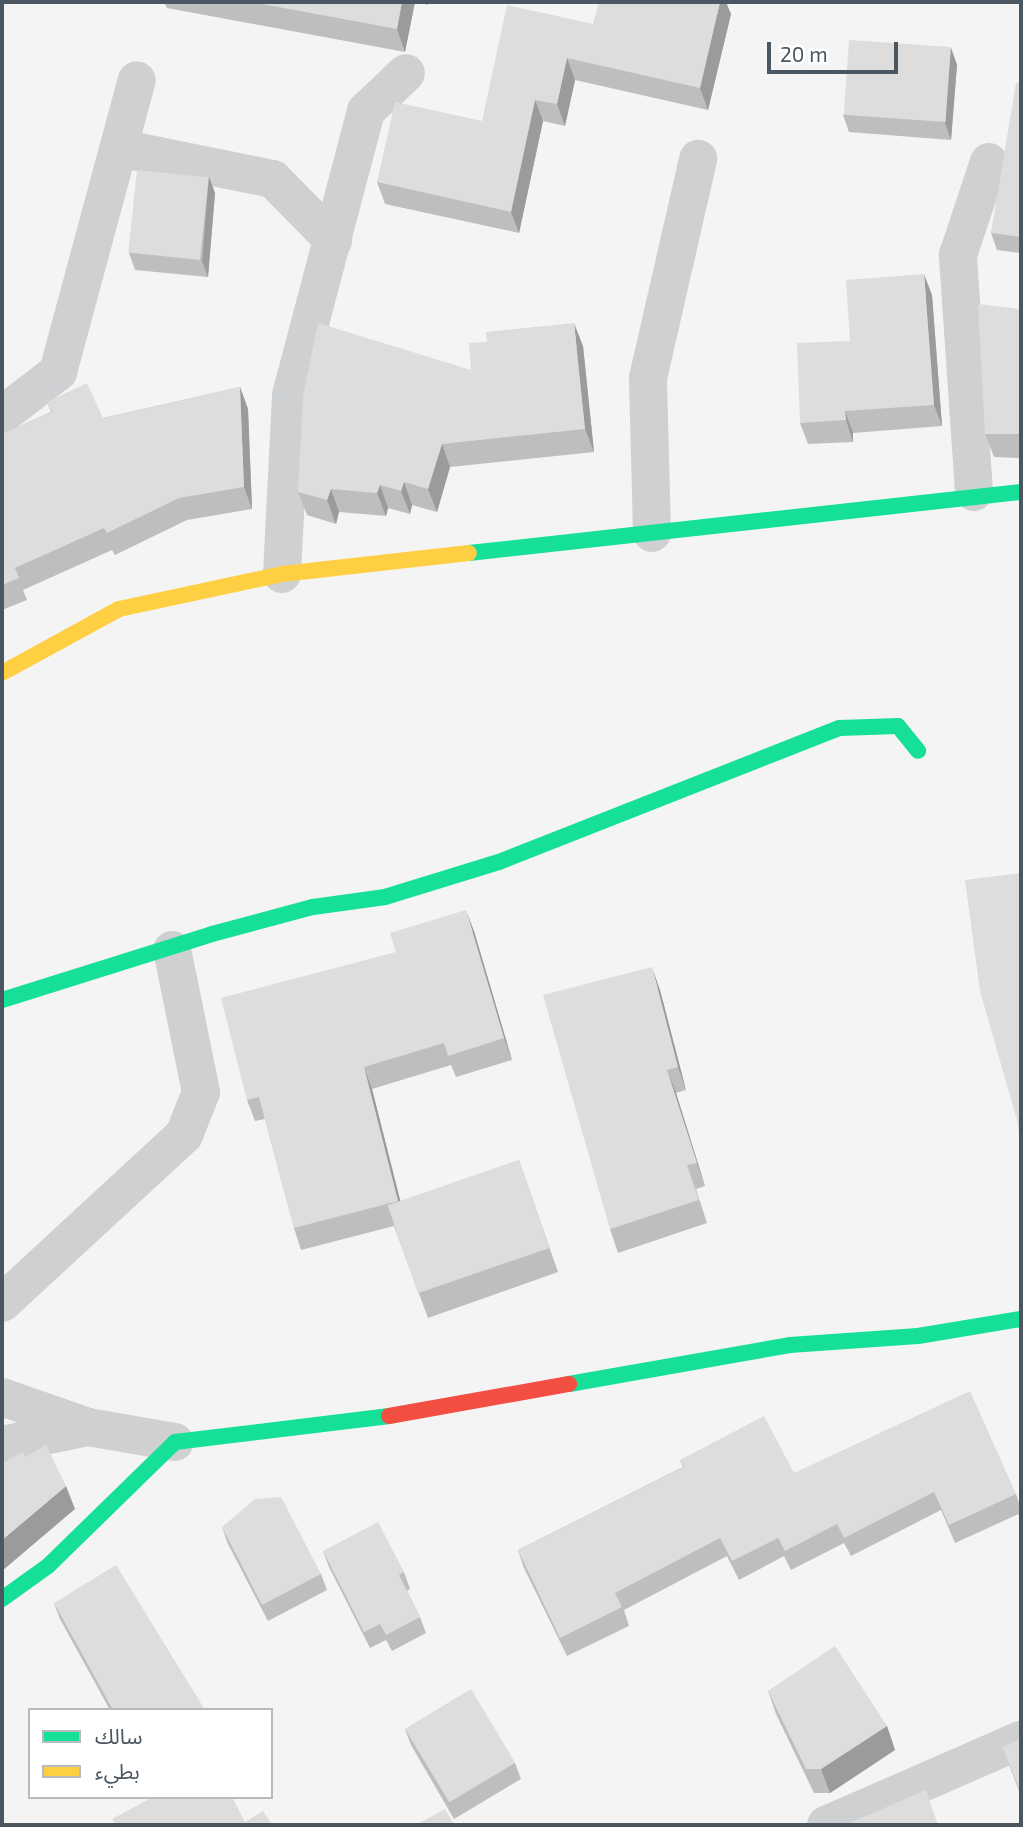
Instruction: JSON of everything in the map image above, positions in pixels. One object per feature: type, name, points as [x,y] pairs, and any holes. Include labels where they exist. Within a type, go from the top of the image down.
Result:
[{"type":"street","points":[[282,574],[291,395],[366,111],[406,73]]},
{"type":"street","points":[[2,415],[58,372],[137,80]]},
{"type":"street","points":[[119,148],[273,180],[333,240]]},
{"type":"street","points":[[652,533],[648,378],[698,159]]},
{"type":"street","points":[[974,492],[958,255],[989,162]]},
{"type":"street","points":[[2,673],[119,609],[282,574],[652,533],[974,492],[1021,492]]},
{"type":"street","points":[[2,1000],[313,907],[385,897],[568,839],[839,727],[898,726],[918,751]]},
{"type":"street","points":[[2,1303],[184,1135],[201,1092],[172,950]]},
{"type":"street","points":[[2,1397],[88,1427],[175,1442],[359,1422],[790,1345],[1021,1319]]},
{"type":"street","points":[[2,1445],[88,1427]]},
{"type":"street","points":[[2,1599],[48,1566],[175,1442]]},
{"type":"street","points":[[826,1825],[1021,1740]]},
{"type":"building","points":[[251,2],[402,2],[397,29]]},
{"type":"building","points":[[599,2],[720,2],[700,88],[567,58],[557,104],[535,100],[511,212],[377,182],[395,102],[482,121],[507,5],[593,24]]},
{"type":"building","points":[[849,40],[951,47],[946,122],[844,115]]},
{"type":"building","points":[[1016,83],[1021,84],[1021,237],[991,233]]},
{"type":"building","points":[[137,170],[209,178],[200,260],[128,253]]},
{"type":"building","points":[[924,274],[934,405],[845,411],[846,420],[800,423],[797,343],[850,341],[846,280]]},
{"type":"building","points":[[978,304],[1021,309],[1021,434],[985,434]]},
{"type":"building","points":[[318,323],[471,370],[469,343],[487,342],[486,332],[574,323],[585,429],[442,444],[428,489],[404,482],[401,491],[380,485],[377,493],[331,489],[327,500],[298,492],[303,396]]},
{"type":"building","points":[[87,383],[103,418],[240,387],[244,487],[179,498],[107,533],[104,528],[15,568],[19,578],[2,585],[2,434],[52,412],[47,402]]},
{"type":"building","points":[[1021,873],[1021,1147],[1017,1120],[980,991],[965,880]]},
{"type":"building","points":[[466,910],[504,1038],[448,1056],[444,1043],[364,1067],[398,1201],[294,1228],[259,1097],[247,1100],[221,998],[396,952],[390,933]]},
{"type":"building","points":[[652,967],[678,1067],[667,1070],[697,1163],[687,1165],[699,1200],[610,1229],[543,995]]},
{"type":"building","points":[[519,1160],[549,1248],[418,1293],[388,1205]]},
{"type":"building","points":[[970,1391],[1016,1494],[949,1525],[934,1492],[844,1538],[837,1524],[785,1551],[778,1538],[732,1561],[720,1538],[615,1593],[622,1607],[560,1638],[518,1550],[684,1467],[680,1460],[764,1416],[794,1473]]},
{"type":"building","points":[[46,1445],[66,1486],[2,1540],[2,1461],[3,1463],[23,1452],[25,1457]]},
{"type":"building","points":[[281,1497],[321,1574],[262,1605],[222,1527],[255,1499]]},
{"type":"building","points":[[378,1522],[404,1572],[399,1575],[420,1617],[386,1635],[380,1624],[364,1632],[323,1551]]},
{"type":"building","points":[[116,1565],[204,1708],[112,1708],[54,1603]]},
{"type":"building","points":[[835,1646],[887,1726],[821,1769],[806,1769],[768,1691]]},
{"type":"building","points":[[471,1689],[515,1763],[449,1802],[405,1729]]},
{"type":"building","points":[[1021,1738],[1021,1793],[1002,1747]]},
{"type":"building","points":[[926,1790],[938,1825],[845,1825]]},
{"type":"building","points":[[149,1799],[233,1799],[245,1822],[263,1811],[272,1825],[116,1825],[112,1819]]},
{"type":"building","points":[[445,1809],[454,1825],[416,1825]]},
{"type":"traffic: fast","points":[[469,553],[1021,492]]},
{"type":"traffic: fast","points":[[2,1000],[212,934],[313,907],[385,897],[499,862],[839,728],[898,726],[918,751]]},
{"type":"traffic: fast","points":[[569,1384],[790,1345],[918,1336],[1021,1319]]},
{"type":"traffic: fast","points":[[2,1599],[48,1566],[175,1442],[389,1416]]},
{"type":"traffic: slow","points":[[2,673],[119,609],[282,574],[469,553]]},
{"type":"traffic: jam","points":[[389,1416],[569,1384]]}]
